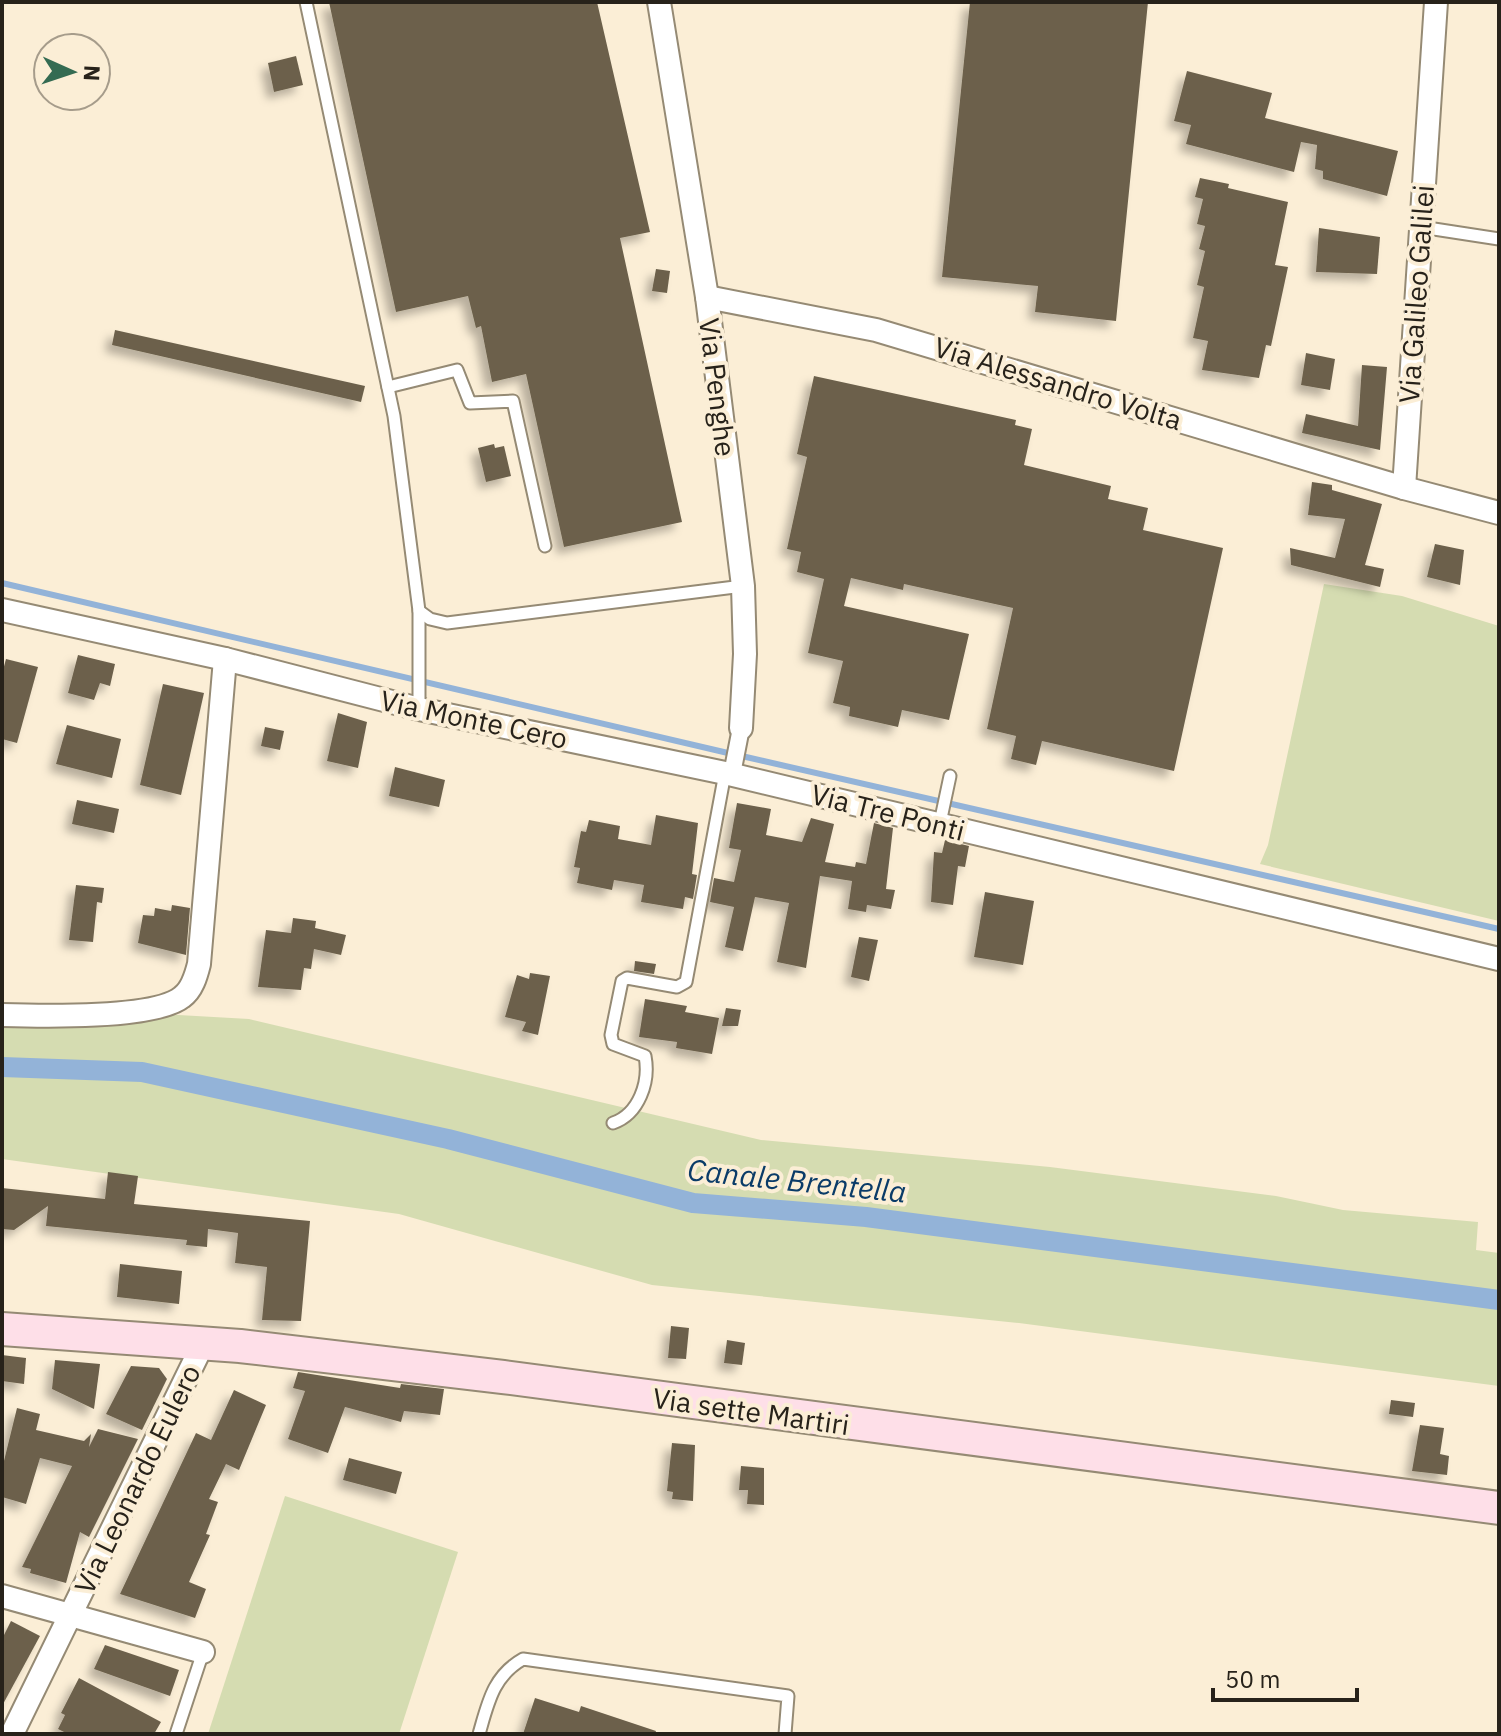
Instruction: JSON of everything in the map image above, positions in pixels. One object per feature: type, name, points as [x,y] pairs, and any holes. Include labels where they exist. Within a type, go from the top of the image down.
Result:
[{"type":"main road","name":"Via sette Martiri","points":[[2,1329],[198,1342],[503,1377],[1499,1508]]},
{"type":"street","name":"Via Penghe","points":[[659,2],[707,297],[743,586],[745,654],[741,728],[728,774]]},
{"type":"street","name":"Via Galileo Galilei","points":[[1404,488],[1436,2]]},
{"type":"street","name":"Via Alessandro Volta","points":[[707,297],[876,330],[1404,488]]},
{"type":"street","points":[[1404,488],[1499,513]]},
{"type":"street","name":"Via Monte Cero","points":[[2,610],[728,774]]},
{"type":"street","points":[[2,1015],[68,1017],[167,1006],[184,997],[194,982],[199,964],[225,659]]},
{"type":"street","name":"Via Tre Ponti","points":[[728,774],[1499,959]]},
{"type":"street","name":"Via Leonardo Eulero","points":[[12,1734],[198,1354],[198,1342]]},
{"type":"street","points":[[2,1596],[71,1615]]},
{"type":"street","name":"Via Leonardo Eulero","points":[[71,1615],[203,1652]]},
{"type":"lane","points":[[306,2],[388,387],[419,611],[419,703]]},
{"type":"lane","points":[[1421,227],[1499,239]]},
{"type":"lane","points":[[388,387],[457,370],[470,403],[513,401],[545,546]]},
{"type":"lane","points":[[419,611],[430,619],[447,623],[743,586]]},
{"type":"lane","points":[[613,1123],[625,1119],[637,1105],[647,1068],[645,1056],[613,1044],[611,1035],[622,981],[627,978],[677,987],[686,982],[728,774]]},
{"type":"lane","points":[[940,823],[950,776]]},
{"type":"lane","points":[[176,1734],[203,1652]]},
{"type":"lane","points":[[479,1734],[494,1685],[507,1668],[523,1659],[788,1696],[785,1734]]},
{"type":"green space","points":[[1324,584],[1402,596],[1499,626],[1499,921],[1260,864],[1268,845]]},
{"type":"green space","points":[[2,1005],[249,1019],[761,1140],[1050,1167],[1276,1196],[1343,1210],[1478,1222],[1476,1250],[1499,1253],[1499,1386],[1019,1323],[652,1285],[399,1214],[2,1159]]},
{"type":"green space","points":[[285,1496],[458,1552],[399,1734],[208,1734]]},
{"type":"building","points":[[329,2],[597,2],[650,232],[620,238],[682,522],[564,547],[526,374],[492,382],[481,326],[476,328],[468,296],[396,312]]},
{"type":"building","points":[[970,2],[1148,2],[1116,321],[1035,312],[1038,286],[942,277]]},
{"type":"building","points":[[296,56],[303,85],[274,92],[268,63]]},
{"type":"building","points":[[1187,71],[1272,93],[1265,118],[1398,151],[1387,196],[1323,179],[1323,171],[1315,169],[1317,145],[1301,142],[1294,172],[1186,144],[1191,125],[1174,121]]},
{"type":"building","points":[[1200,178],[1288,202],[1275,265],[1288,267],[1271,346],[1266,345],[1259,378],[1202,370],[1208,341],[1193,338],[1204,287],[1197,285],[1205,251],[1199,249],[1205,226],[1197,224],[1203,199],[1195,197]]},
{"type":"building","points":[[1319,228],[1380,237],[1377,274],[1316,272]]},
{"type":"building","points":[[656,269],[670,271],[667,293],[652,291]]},
{"type":"building","points":[[115,330],[365,386],[361,402],[112,345]]},
{"type":"building","points":[[1306,353],[1335,359],[1330,390],[1301,385]]},
{"type":"building","points":[[1362,365],[1387,367],[1380,450],[1302,433],[1306,414],[1358,426]]},
{"type":"building","points":[[814,376],[1016,420],[1015,425],[1032,429],[1024,465],[1111,486],[1108,499],[1148,508],[1143,530],[1223,548],[1174,771],[1042,741],[1036,765],[1011,759],[1016,736],[987,729],[1013,608],[904,584],[903,590],[851,578],[844,606],[969,634],[949,720],[902,710],[898,727],[849,716],[850,707],[833,703],[843,661],[808,653],[824,579],[797,572],[801,552],[787,549],[807,457],[797,454]]},
{"type":"building","points":[[494,444],[495,448],[504,446],[511,476],[486,482],[478,448]]},
{"type":"building","points":[[1312,482],[1332,485],[1332,490],[1382,504],[1365,565],[1384,569],[1380,587],[1291,565],[1290,548],[1335,558],[1345,519],[1308,515]]},
{"type":"building","points":[[1435,544],[1464,550],[1460,585],[1427,577]]},
{"type":"building","points":[[78,655],[115,664],[110,686],[100,683],[94,700],[68,693]]},
{"type":"building","points":[[6,659],[38,667],[17,743],[2,739],[2,674]]},
{"type":"building","points":[[163,684],[204,693],[181,795],[140,785]]},
{"type":"building","points":[[338,713],[367,722],[358,768],[327,761]]},
{"type":"building","points":[[67,725],[121,739],[112,778],[56,764]]},
{"type":"building","points":[[265,727],[284,731],[280,750],[261,746]]},
{"type":"building","points":[[395,767],[445,780],[439,807],[389,796]]},
{"type":"building","points":[[77,800],[119,809],[114,833],[72,824]]},
{"type":"building","points":[[737,803],[771,809],[766,835],[802,842],[811,818],[834,824],[825,862],[855,867],[856,862],[866,864],[874,823],[893,828],[886,889],[895,890],[891,909],[867,905],[866,912],[848,909],[852,881],[820,876],[806,968],[777,962],[789,903],[755,897],[743,951],[725,947],[734,907],[710,902],[714,878],[734,882],[741,850],[729,848]]},
{"type":"building","points":[[656,815],[698,823],[692,874],[697,875],[693,899],[685,897],[683,909],[641,902],[644,885],[614,880],[612,890],[577,883],[580,868],[574,867],[581,831],[586,832],[589,820],[620,826],[618,839],[651,845]]},
{"type":"building","points":[[945,840],[969,846],[965,867],[958,866],[953,905],[931,902],[934,852],[942,853]]},
{"type":"building","points":[[76,885],[104,888],[102,903],[97,902],[93,942],[69,940]]},
{"type":"building","points":[[985,892],[1034,901],[1023,965],[974,957]]},
{"type":"building","points":[[172,905],[190,908],[186,955],[138,943],[143,915],[154,916],[155,908],[171,911]]},
{"type":"building","points":[[293,918],[316,921],[315,928],[346,935],[341,955],[314,949],[311,969],[304,968],[301,990],[258,987],[266,930],[291,933]]},
{"type":"building","points":[[859,937],[878,940],[869,981],[851,977]]},
{"type":"building","points":[[635,961],[656,964],[654,974],[634,971]]},
{"type":"building","points":[[530,973],[550,976],[538,1035],[522,1031],[526,1022],[505,1017],[517,975],[529,979]]},
{"type":"building","points":[[645,999],[687,1006],[685,1012],[719,1018],[712,1054],[676,1048],[677,1042],[639,1037]]},
{"type":"building","points":[[726,1008],[741,1010],[738,1026],[722,1026]]},
{"type":"building","points":[[108,1172],[138,1176],[134,1204],[310,1221],[301,1321],[262,1320],[267,1267],[235,1263],[238,1233],[208,1229],[207,1247],[186,1245],[187,1240],[46,1226],[48,1206],[14,1230],[2,1229],[2,1188],[105,1199]]},
{"type":"building","points":[[120,1264],[182,1271],[179,1304],[117,1297]]},
{"type":"building","points":[[671,1326],[689,1328],[686,1359],[668,1358]]},
{"type":"building","points":[[727,1340],[745,1343],[742,1365],[724,1363]]},
{"type":"building","points":[[2,1355],[26,1358],[24,1384],[2,1381]]},
{"type":"building","points":[[55,1360],[100,1364],[94,1409],[52,1389]]},
{"type":"building","points":[[131,1366],[159,1368],[167,1379],[142,1430],[106,1414]]},
{"type":"building","points":[[298,1372],[400,1388],[401,1384],[444,1389],[440,1415],[404,1411],[401,1422],[345,1407],[328,1453],[288,1439],[305,1391],[293,1388]]},
{"type":"building","points":[[234,1390],[266,1405],[239,1470],[226,1464],[209,1499],[218,1502],[206,1534],[210,1535],[189,1582],[206,1589],[195,1618],[120,1594],[196,1433],[211,1440]]},
{"type":"building","points":[[1391,1400],[1415,1403],[1413,1417],[1389,1414]]},
{"type":"building","points":[[17,1408],[40,1414],[36,1430],[84,1441],[91,1434],[89,1447],[98,1429],[138,1439],[89,1537],[80,1532],[66,1583],[30,1573],[31,1569],[22,1567],[72,1466],[40,1458],[26,1504],[2,1497],[2,1469]]},
{"type":"building","points":[[1420,1425],[1444,1428],[1440,1454],[1449,1456],[1447,1475],[1412,1471]]},
{"type":"building","points":[[672,1443],[695,1445],[693,1501],[672,1499],[673,1492],[667,1491]]},
{"type":"building","points":[[349,1458],[402,1472],[396,1494],[343,1480]]},
{"type":"building","points":[[741,1466],[764,1468],[764,1505],[747,1504],[748,1490],[739,1490]]},
{"type":"building","points":[[11,1621],[40,1636],[2,1706],[2,1639]]},
{"type":"building","points":[[105,1645],[179,1670],[170,1696],[94,1669]]},
{"type":"building","points":[[79,1678],[161,1722],[154,1734],[68,1734],[58,1729],[65,1715],[61,1713]]},
{"type":"building","points":[[535,1698],[579,1712],[581,1706],[656,1731],[655,1734],[523,1734]]},
{"type":"waterway","points":[[2,583],[728,753]]},
{"type":"waterway","points":[[746,757],[1499,929]]},
{"type":"waterway","name":"Canale Brentella","points":[[2,1067],[142,1072],[448,1139],[693,1203],[866,1217],[1499,1300]]}]
